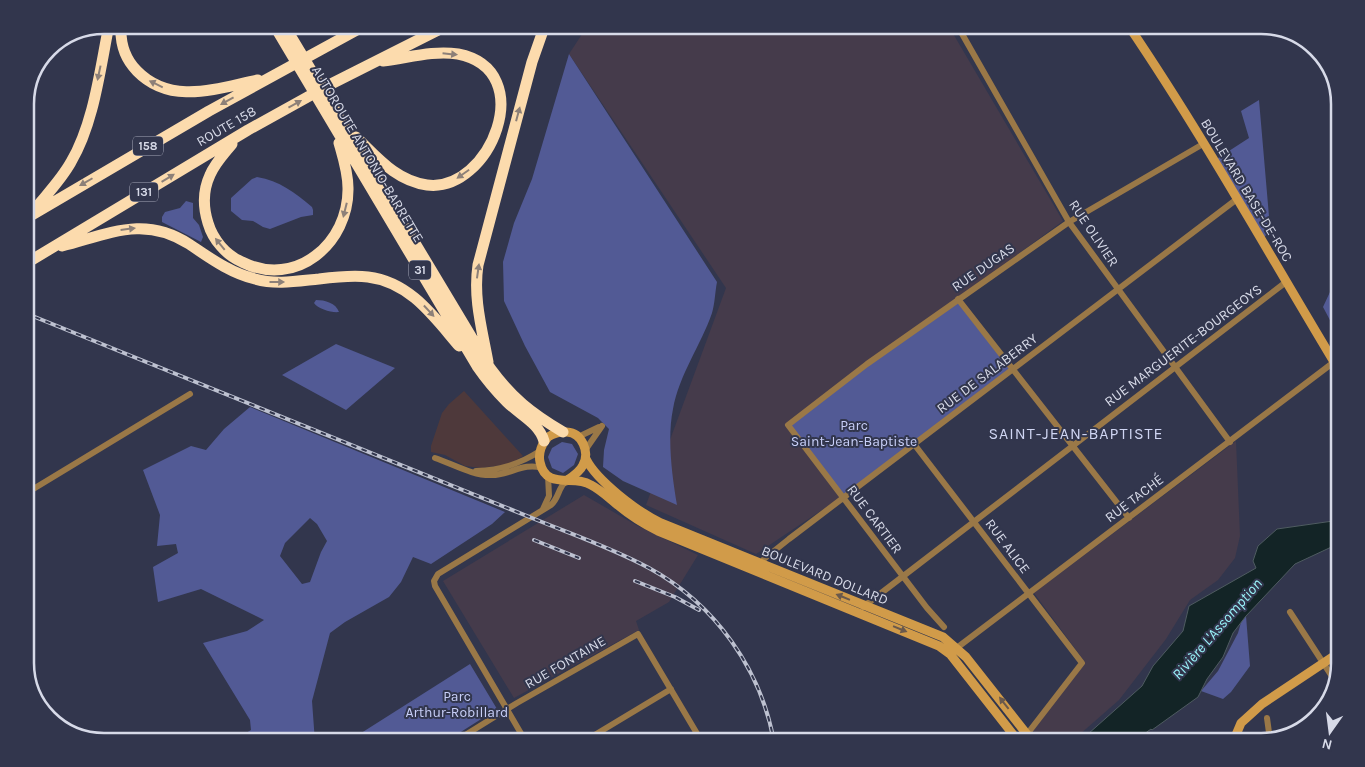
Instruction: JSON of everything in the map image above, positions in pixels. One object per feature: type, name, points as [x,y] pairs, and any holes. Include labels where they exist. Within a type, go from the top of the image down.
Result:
[{"type":"highway","points":[[34,210],[60,179],[78,148],[88,118],[107,34]]},
{"type":"highway","points":[[122,34],[123,45],[130,62],[146,79],[161,87],[180,92],[196,92],[270,78]]},
{"type":"highway","name":"AUTOROUTE ANTONIO-BARRETTE","points":[[281,34],[294,51],[325,101],[502,398],[539,430],[542,446]]},
{"type":"highway","name":"AUTOROUTE ANTONIO-BARRETTE","points":[[287,34],[294,51]]},
{"type":"highway","name":"ROUTE 158","points":[[34,214],[142,149],[347,34]]},
{"type":"highway","name":"ROUTE 158","points":[[34,259],[238,137],[430,34]]},
{"type":"highway","points":[[485,370],[476,285],[478,265],[529,74],[542,34]]},
{"type":"highway","points":[[341,129],[396,174],[416,183],[433,185],[446,183],[465,173],[482,155],[495,133],[502,110],[500,93],[492,75],[475,61],[460,55],[437,53],[374,63]]},
{"type":"highway","points":[[238,137],[215,165],[208,180],[204,199],[207,221],[217,241],[232,257],[250,266],[275,270],[294,267],[310,260],[328,244],[341,225],[348,202],[348,184],[341,129]]},
{"type":"highway","points":[[51,249],[112,231],[149,228],[175,236],[228,270],[258,280],[283,282],[351,276],[381,280],[401,288],[426,307],[485,370]]},
{"type":"highway","name":"AUTOROUTE ANTONIO-BARRETTE","points":[[485,370],[527,409],[563,432]]},
{"type":"main road","name":"BOULEVARD BASE-DE-ROC","points":[[1134,34],[1237,199],[1331,357]]},
{"type":"main road","points":[[563,432],[571,433],[578,437],[586,454],[580,470],[566,481],[556,480],[545,472],[540,461],[542,446],[549,436],[563,432]]},
{"type":"main road","name":"BOULEVARD DOLLARD","points":[[586,454],[595,474],[645,515],[759,568]]},
{"type":"main road","name":"BOULEVARD DOLLARD","points":[[566,481],[581,481],[590,484],[624,510],[658,531],[759,568],[862,609],[943,637],[1013,733]]},
{"type":"main road","name":"BOULEVARD DOLLARD","points":[[954,651],[1026,733]]},
{"type":"main road","points":[[1237,733],[1242,723],[1262,704],[1331,658]]},
{"type":"street","name":"RUE OLIVIER","points":[[962,34],[1068,222],[1230,442]]},
{"type":"street","name":"RUE DUGAS","points":[[788,425],[867,364],[1068,222],[1203,144]]},
{"type":"street","name":"RUE DE SALABERRY","points":[[759,568],[764,559],[790,538],[1237,199]]},
{"type":"street","name":"RUE MARGUERITE-BOURGEOYS","points":[[862,609],[902,576],[1286,282]]},
{"type":"street","points":[[958,300],[1129,518]]},
{"type":"street","name":"RUE TACHÉ","points":[[954,651],[1331,364]]},
{"type":"street","points":[[34,489],[190,394]]},
{"type":"street","name":"RUE CARTIER","points":[[788,425],[902,576],[944,627]]},
{"type":"street","points":[[578,437],[602,426],[586,454]]},
{"type":"street","name":"RUE ALICE","points":[[914,444],[1082,662],[1033,733]]},
{"type":"street","points":[[469,470],[504,468],[527,459],[542,446]]},
{"type":"street","points":[[435,458],[481,474],[492,475],[509,472],[526,466],[545,472],[549,496],[542,510]]},
{"type":"street","points":[[521,733],[435,586],[434,580],[438,574],[555,501],[560,488],[566,481]]},
{"type":"street","points":[[1290,612],[1331,674]]},
{"type":"street","name":"RUE FONTAINE","points":[[468,733],[638,634],[671,689]]},
{"type":"street","points":[[598,733],[671,689],[697,733]]},
{"type":"street","points":[[1268,718],[1269,733]]},
{"type":"shaded area","points":[[582,34],[953,34],[1063,221],[785,425],[840,498],[756,554],[646,505],[726,288],[569,54]]},
{"type":"shaded area","points":[[464,391],[523,456],[510,464],[481,468],[465,466],[445,455],[431,452],[431,446],[442,413]]},
{"type":"shaded area","points":[[1236,441],[1240,536],[1235,558],[1218,580],[1190,600],[1166,639],[1119,700],[1081,733],[1030,733],[1085,662],[1034,593]]},
{"type":"shaded area","points":[[584,495],[636,525],[698,555],[669,602],[636,621],[639,630],[514,698],[443,581]]},
{"type":"green space","points":[[569,54],[717,282],[712,313],[680,384],[671,420],[670,444],[677,505],[623,481],[603,467],[604,450],[609,429],[598,418],[550,392],[525,346],[504,301],[503,262],[514,223],[532,179]]},
{"type":"green space","points":[[1259,100],[1270,228],[1263,240],[1215,160],[1249,138],[1241,111]]},
{"type":"green space","points":[[257,177],[273,181],[293,192],[312,207],[313,215],[301,217],[270,229],[253,221],[242,220],[231,211],[231,198],[252,179]]},
{"type":"green space","points":[[186,201],[193,203],[193,218],[199,225],[203,237],[201,242],[162,222],[165,212],[180,208]]},
{"type":"green space","points":[[1331,292],[1331,322],[1323,307]]},
{"type":"green space","name":"Parc Saint-Jean-Baptiste","points":[[958,299],[1013,369],[843,498],[788,425]]},
{"type":"green space","points":[[316,300],[330,303],[339,312],[322,309],[314,303]]},
{"type":"green space","points":[[336,344],[395,368],[346,410],[282,375]]},
{"type":"green space","points":[[250,407],[505,512],[492,524],[431,564],[413,557],[401,582],[389,597],[345,622],[330,633],[312,701],[314,733],[246,733],[251,730],[250,720],[203,643],[247,631],[264,620],[201,589],[158,602],[153,567],[178,553],[176,544],[157,546],[160,515],[143,470],[191,446],[206,450],[224,429]],"holes":[[[310,518],[317,524],[327,541],[310,582],[302,584],[280,556],[285,543]]]},
{"type":"green space","points":[[562,442],[572,444],[578,454],[574,465],[563,473],[552,468],[548,457],[552,448]]},
{"type":"green space","points":[[1246,616],[1250,666],[1231,692],[1223,699],[1201,691],[1218,671],[1238,633],[1242,619]]},
{"type":"green space","name":"Parc Arthur-Robillard","points":[[470,664],[497,709],[459,733],[361,733]]},
{"type":"water","name":"Rivière L'Assomption","points":[[1331,521],[1331,547],[1295,564],[1246,616],[1233,633],[1223,657],[1207,679],[1198,697],[1145,733],[1089,733],[1142,686],[1153,666],[1183,631],[1189,606],[1256,568],[1253,561],[1258,546],[1277,529]]},
{"type":"railway","points":[[34,317],[594,542],[649,568],[695,600],[731,641],[746,664],[758,689],[768,715],[772,733]]},
{"type":"railway","points":[[534,540],[579,558]]},
{"type":"railway","points":[[635,581],[675,597],[699,610]]},
{"type":"district","name":"SAINT-JEAN-BAPTISTE","points":[[1076,433]]}]
